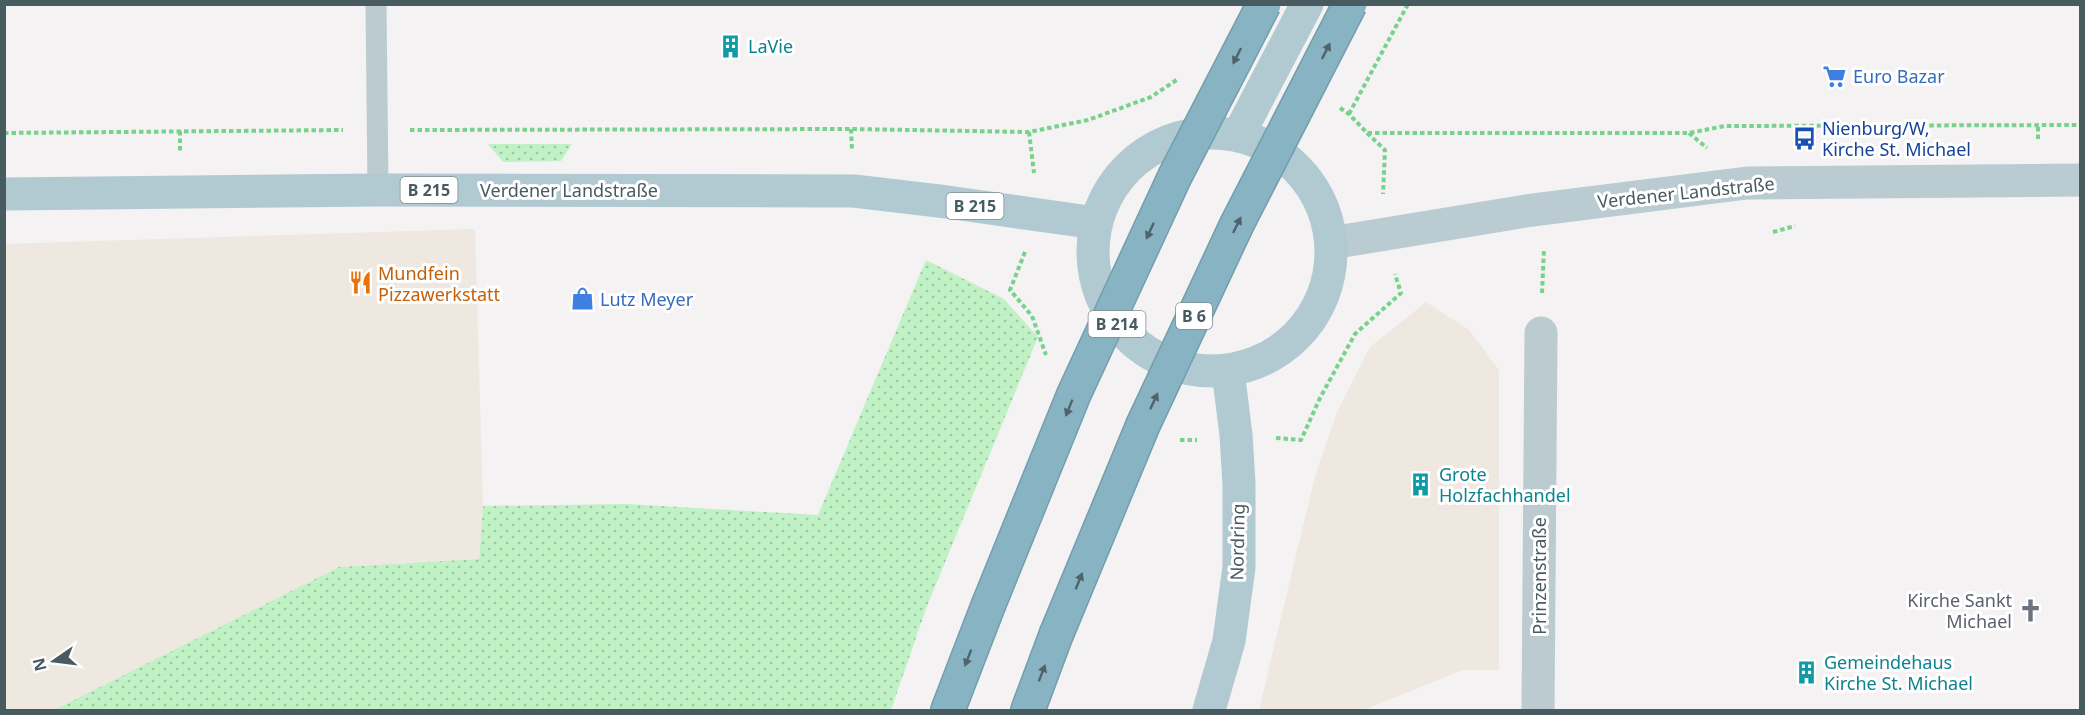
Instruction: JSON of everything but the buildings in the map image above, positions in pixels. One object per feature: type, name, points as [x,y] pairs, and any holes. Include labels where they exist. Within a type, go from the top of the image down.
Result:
[{"type":"highway","points":[[948,711],[1079,383],[1175,176],[1264,4]]},
{"type":"highway","name":"B 6","points":[[1028,711],[1056,635],[1143,425],[1237,224],[1350,4]]},
{"type":"main road","points":[[1239,134],[1307,4]]},
{"type":"main road","name":"B 214","points":[[1215,132],[1239,134],[1284,157],[1307,180],[1323,210],[1331,243],[1329,279],[1315,313],[1293,341],[1263,361],[1228,371],[1189,370],[1153,357],[1122,332],[1102,299],[1092,262],[1096,223],[1112,186],[1140,157],[1175,138],[1215,132]]},
{"type":"main road","name":"Verdener Landstraße","points":[[1331,243],[1526,211],[1748,183],[2080,180]]},
{"type":"main road","name":"Verdener Landstraße","points":[[4,194],[378,190],[854,191],[1096,223]]},
{"type":"main road","name":"Nordring","points":[[1209,711],[1229,641],[1239,567],[1237,455],[1228,371]]},
{"type":"street","name":"Prinzenstraße","points":[[1538,711],[1541,333]]},
{"type":"lane","points":[[376,4],[378,190]]},
{"type":"path","points":[[1408,4],[1349,114],[1367,134],[1689,133],[1725,126],[2080,125]]},
{"type":"path","points":[[4,134],[851,129],[1029,132],[1088,120],[1151,98],[1188,73]]},
{"type":"path","points":[[1301,440],[1355,334],[1401,293]]},
{"type":"shaded area","points":[[475,229],[483,506],[479,559],[339,567],[54,710],[5,710],[4,244]]},
{"type":"shaded area","points":[[1426,302],[1469,330],[1499,370],[1499,670],[1463,670],[1364,710],[1259,710],[1315,476],[1337,412],[1370,347]]},
{"type":"green space","points":[[488,144],[572,144],[561,161],[503,162]]},
{"type":"green space","points":[[926,260],[1004,299],[1038,337],[927,606],[891,710],[54,710],[339,567],[479,559],[483,506],[626,504],[818,515]]},
{"type":"place","name":"LaVie","points":[[730,46]]},
{"type":"place","name":"Euro Bazar","points":[[1835,76]]},
{"type":"place","name":"Nienburg/W, Kirche St. Michael","points":[[1804,138]]},
{"type":"place","name":"Mundfein Pizzawerkstatt","points":[[360,283]]},
{"type":"place","name":"Lutz Meyer","points":[[582,299]]},
{"type":"place","name":"Grote Holzfachhandel","points":[[1421,484]]},
{"type":"place","name":"Kirche Sankt Michael","points":[[2030,610]]},
{"type":"place","name":"Gemeindehaus Kirche St. Michael","points":[[1806,672]]}]
